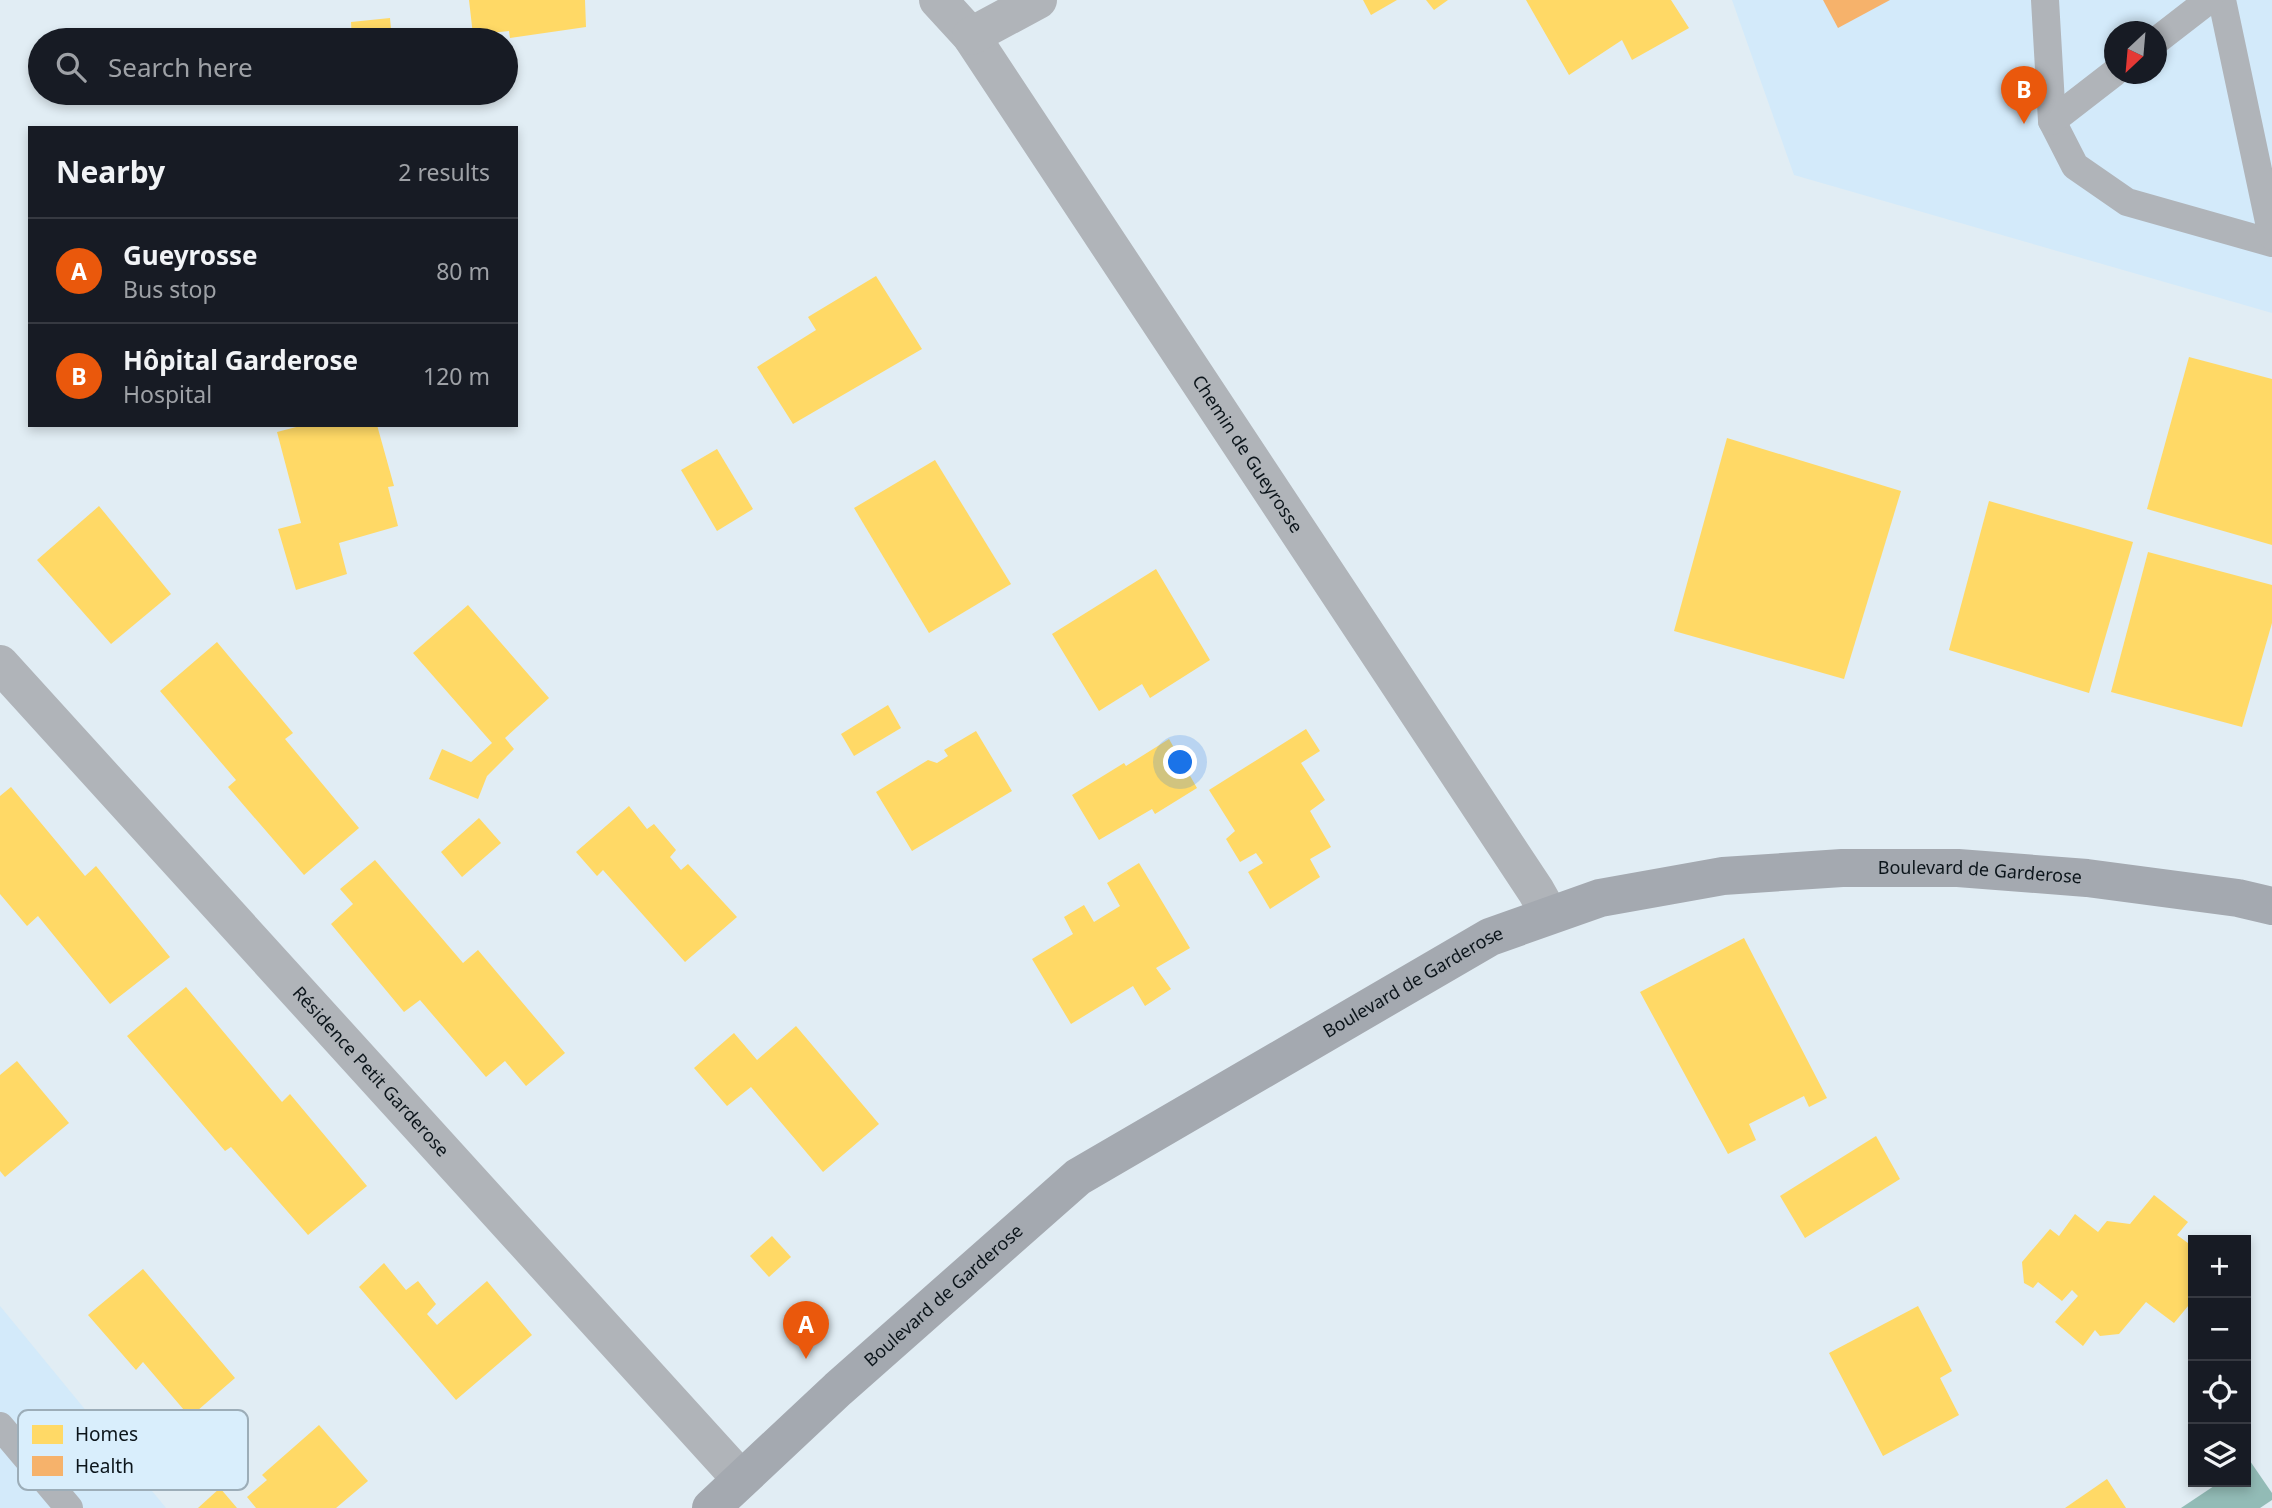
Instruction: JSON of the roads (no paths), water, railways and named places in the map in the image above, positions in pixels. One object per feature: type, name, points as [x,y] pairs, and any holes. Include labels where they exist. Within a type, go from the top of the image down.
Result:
[{"type":"main road","name":"Boulevard de Garderose","points":[[711,1508],[847,1380],[1078,1177],[1490,937],[1549,914],[1600,898],[1723,876],[1842,868],[1958,868],[2087,878],[2238,898],[2272,906]]},
{"type":"street","name":"Chemin de Gueyrosse","points":[[938,0],[971,36],[1549,914]]},
{"type":"street","points":[[971,36],[1038,0]]},
{"type":"street","name":"Résidence Petit Garderose","points":[[0,664],[740,1478]]},
{"type":"lane","points":[[2045,0],[2052,121],[2075,166],[2127,202],[2272,243]]},
{"type":"lane","points":[[2167,33],[2209,0]]},
{"type":"lane","points":[[2222,0],[2272,236]]},
{"type":"lane","points":[[2052,121],[2104,81]]},
{"type":"lane","points":[[0,1426],[18,1447]]},
{"type":"lane","points":[[54,1490],[69,1508]]},
{"type":"place","name":"Hôpital Garderose","points":[[2024,124]]},
{"type":"place","name":"Gueyrosse","points":[[806,1359]]}]
